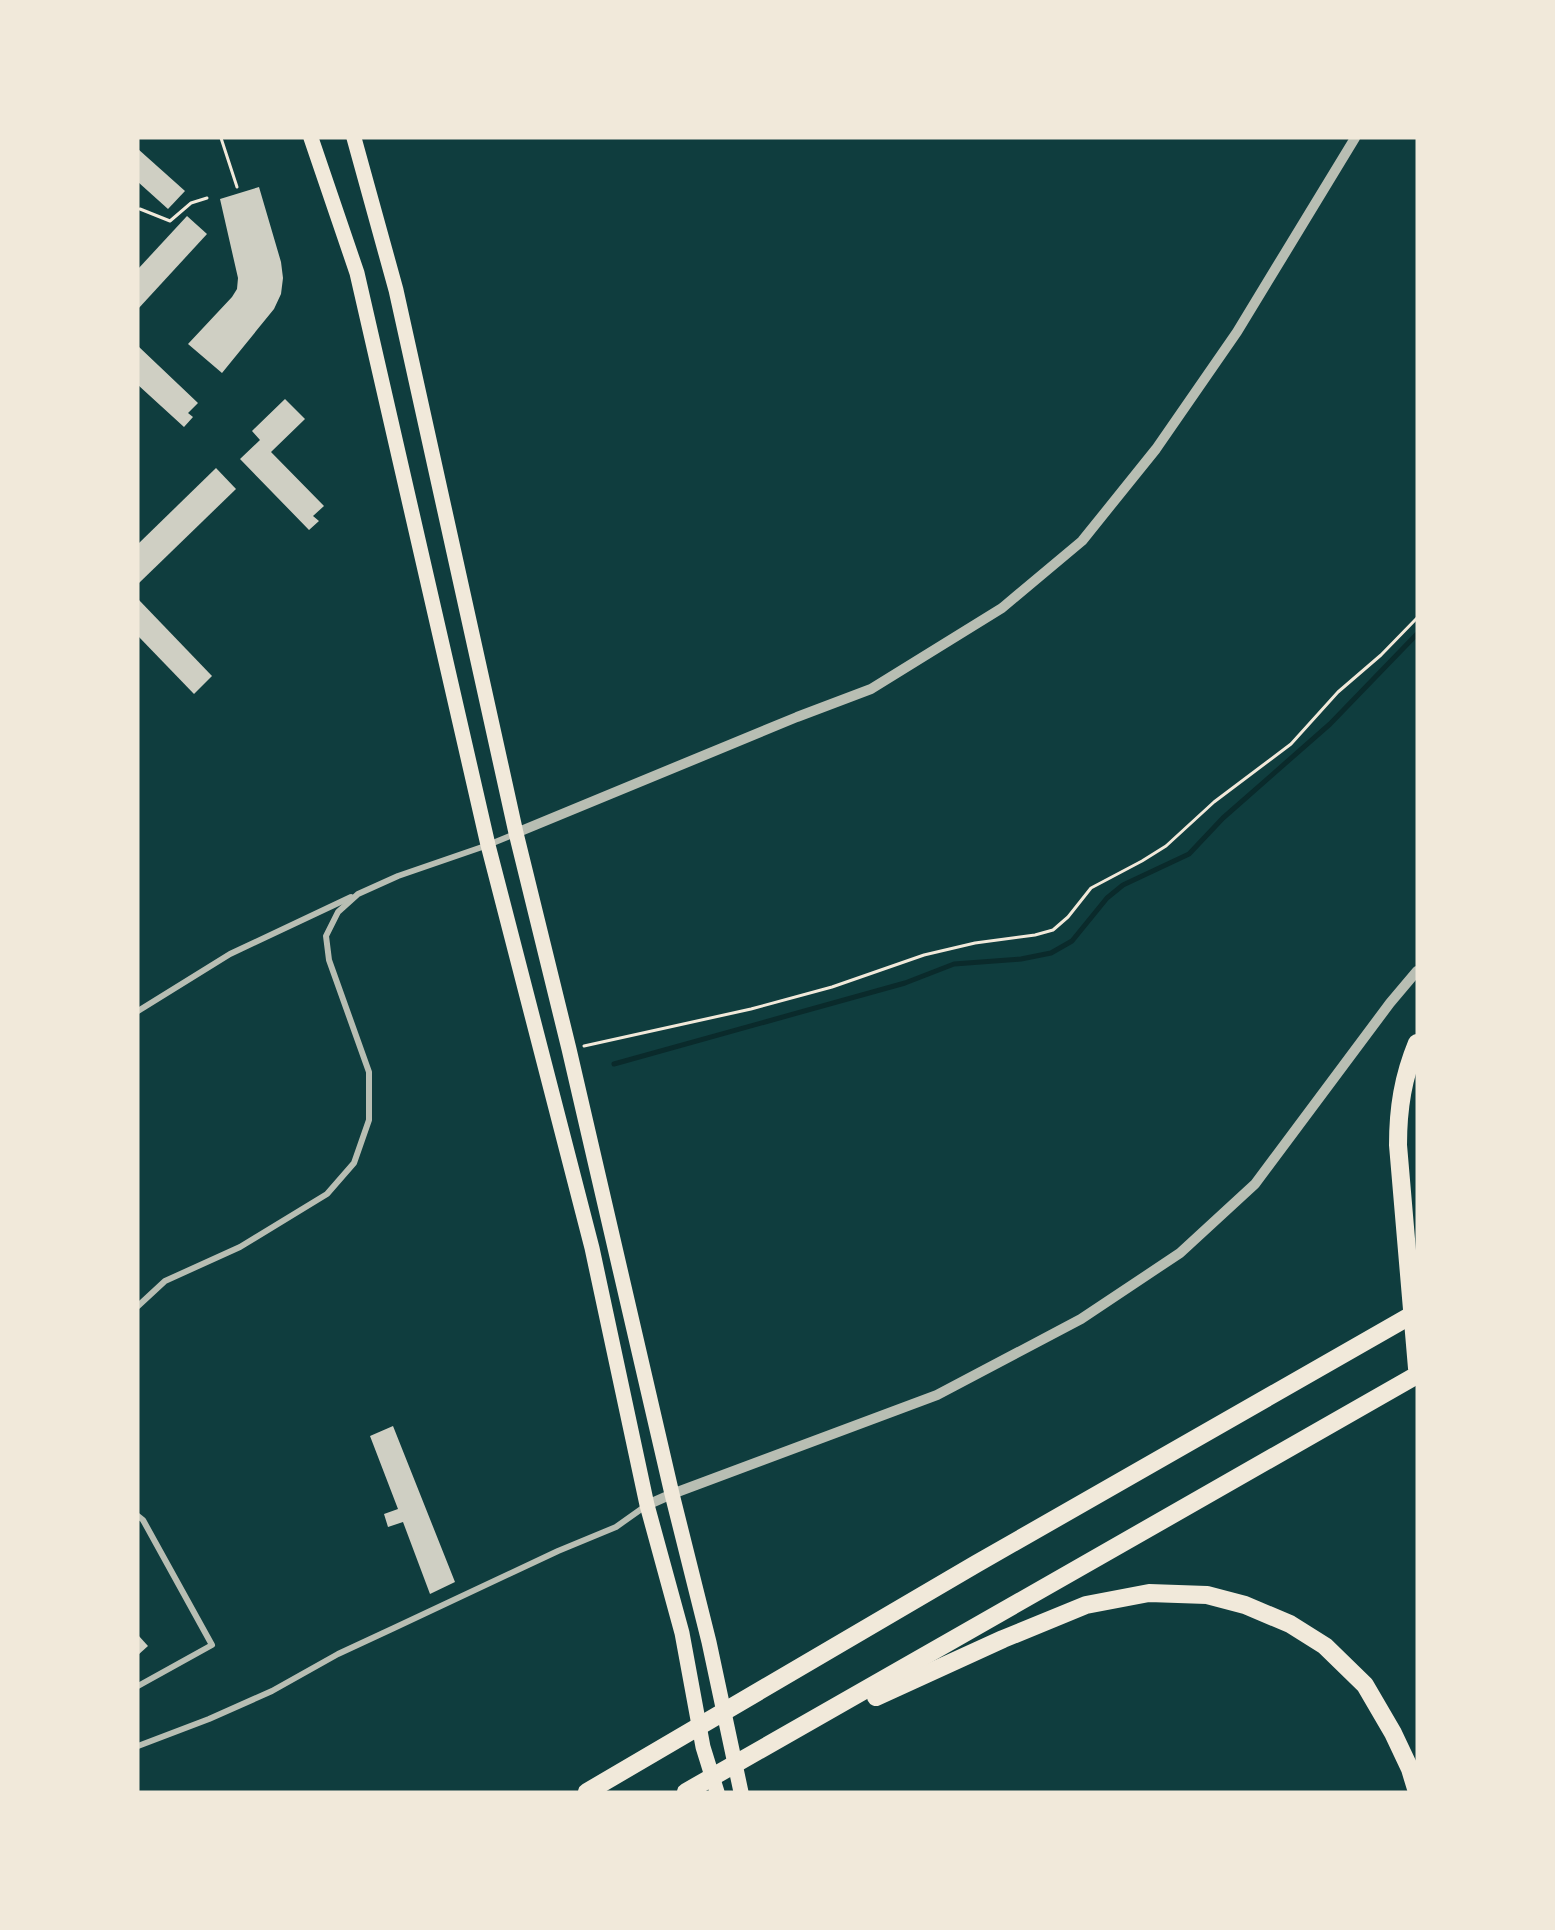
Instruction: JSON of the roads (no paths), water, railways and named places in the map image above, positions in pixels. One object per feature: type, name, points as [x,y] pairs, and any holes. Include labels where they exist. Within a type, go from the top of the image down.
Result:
[{"type":"highway","points":[[1417,1043],[1408,1063],[1398,1109],[1398,1145],[1417,1368]]},
{"type":"highway","points":[[587,1792],[976,1564],[1417,1312]]},
{"type":"highway","points":[[686,1792],[1417,1375]]},
{"type":"highway","points":[[768,1746],[1003,1639],[1086,1605],[1149,1593],[1207,1595],[1245,1605],[1290,1624],[1325,1646],[1365,1684],[1394,1733],[1410,1769],[1417,1792]]},
{"type":"main road","points":[[310,138],[357,273],[489,845],[592,1248],[647,1505],[682,1633],[703,1747],[706,1792]]},
{"type":"main road","points":[[354,138],[396,290],[516,833],[709,1642],[741,1792]]},
{"type":"main road","points":[[728,1732],[746,1792]]},
{"type":"main road","points":[[703,1747],[717,1792]]},
{"type":"street","points":[[138,1011],[230,954],[398,876],[489,845],[797,717],[871,689],[1002,608],[1082,541],[1156,449],[1237,332],[1355,138]]},
{"type":"street","points":[[138,1306],[165,1281],[240,1247],[327,1194],[354,1163],[369,1120],[369,1072],[329,960],[326,936],[338,912],[358,894]]},
{"type":"street","points":[[138,1746],[209,1719],[272,1691],[338,1654],[558,1551],[616,1527],[647,1505],[672,1494],[937,1395],[1081,1319],[1180,1253],[1255,1184],[1390,1003],[1417,971]]},
{"type":"street","points":[[138,1516],[143,1520],[212,1645],[138,1686]]},
{"type":"waterway","points":[[614,1064],[905,983],[954,964],[1021,959],[1051,953],[1072,941],[1107,898],[1123,885],[1189,854],[1223,818],[1330,724],[1417,634]]}]
